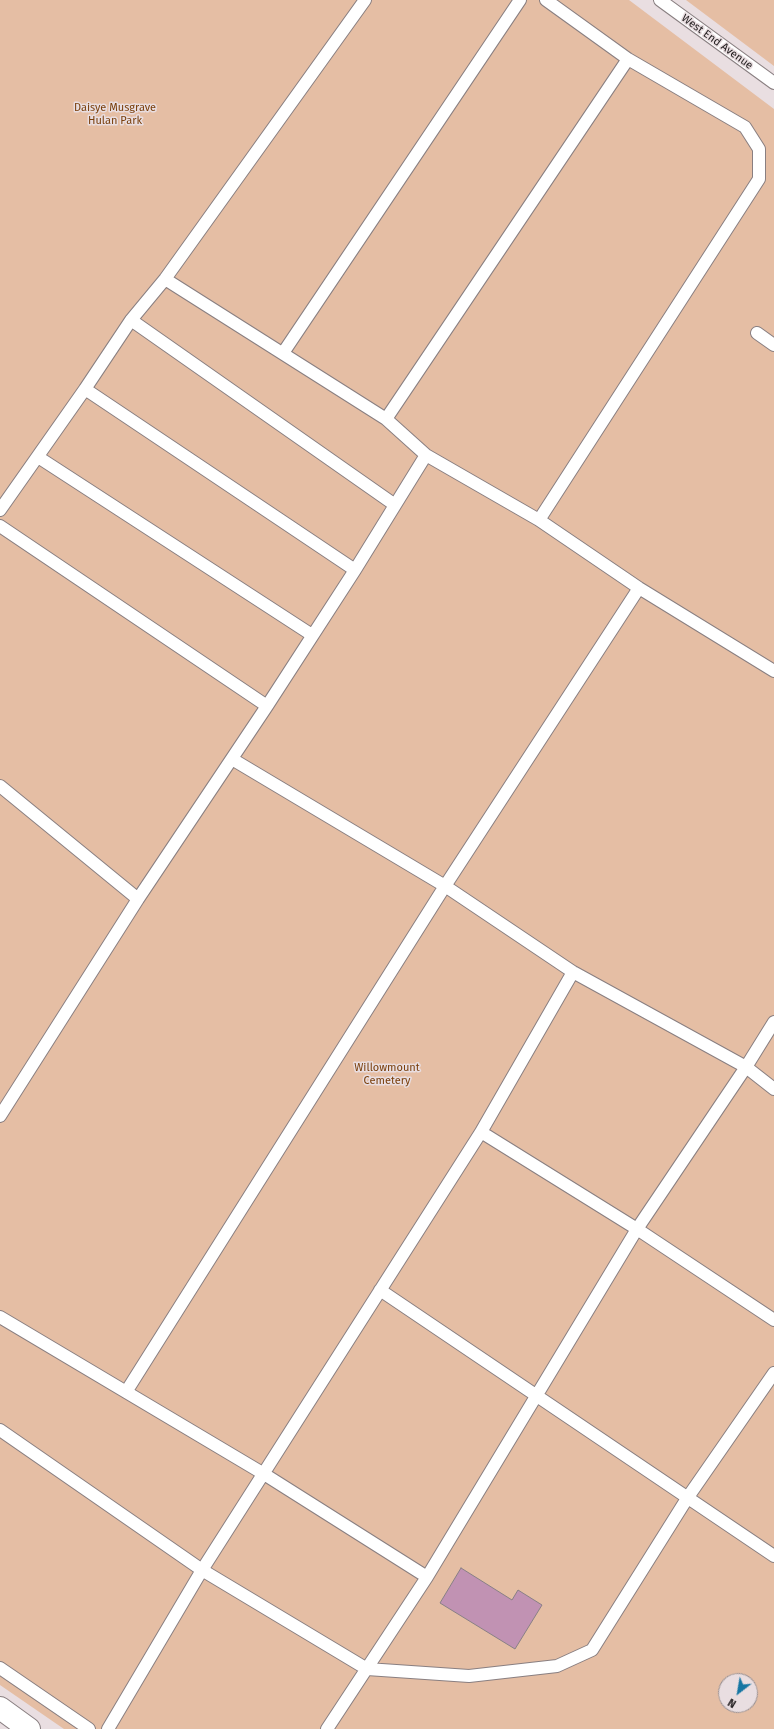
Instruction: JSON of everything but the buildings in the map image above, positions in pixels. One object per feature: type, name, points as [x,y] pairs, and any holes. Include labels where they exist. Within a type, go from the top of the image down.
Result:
[{"type":"street","points":[[0,1708],[29,1729]]},
{"type":"lane","points":[[0,510],[85,389],[131,320],[165,279],[365,0]]},
{"type":"lane","points":[[283,353],[520,0]]},
{"type":"lane","points":[[539,520],[759,179],[759,149],[745,127],[628,59],[546,0]]},
{"type":"lane","name":"West End Avenue","points":[[660,0],[774,83]]},
{"type":"lane","points":[[386,419],[628,59]]},
{"type":"lane","points":[[165,279],[386,419],[426,456],[539,520],[639,588],[774,671]]},
{"type":"lane","points":[[131,320],[396,505]]},
{"type":"lane","points":[[757,333],[774,345]]},
{"type":"lane","points":[[85,389],[355,570]]},
{"type":"lane","points":[[0,1116],[138,899],[267,706],[355,570],[426,456]]},
{"type":"lane","points":[[38,457],[312,635]]},
{"type":"lane","points":[[0,526],[267,706]]},
{"type":"lane","points":[[126,1392],[445,886],[639,588]]},
{"type":"lane","points":[[232,759],[445,886],[573,972],[746,1067],[774,1089]]},
{"type":"lane","points":[[0,786],[138,899]]},
{"type":"lane","points":[[108,1729],[202,1570],[481,1132],[573,972]]},
{"type":"lane","points":[[327,1729],[427,1577],[637,1229],[746,1067],[774,1022]]},
{"type":"lane","points":[[481,1132],[637,1229],[774,1320]]},
{"type":"lane","points":[[380,1290],[537,1394],[774,1556]]},
{"type":"lane","points":[[0,1317],[264,1474],[427,1577]]},
{"type":"lane","points":[[0,1430],[202,1570],[367,1669],[469,1676],[558,1666],[592,1650],[688,1497],[774,1373]]},
{"type":"lane","points":[[0,1668],[89,1729]]},
{"type":"green space","name":"Willowmount Cemetery","points":[[0,0],[629,0],[774,109],[774,1729],[64,1729],[0,1685]]},
{"type":"green space","points":[[686,0],[774,0],[774,66]]},
{"type":"park label","name":"Daisye Musgrave Hulan Park","points":[[115,114]]}]
